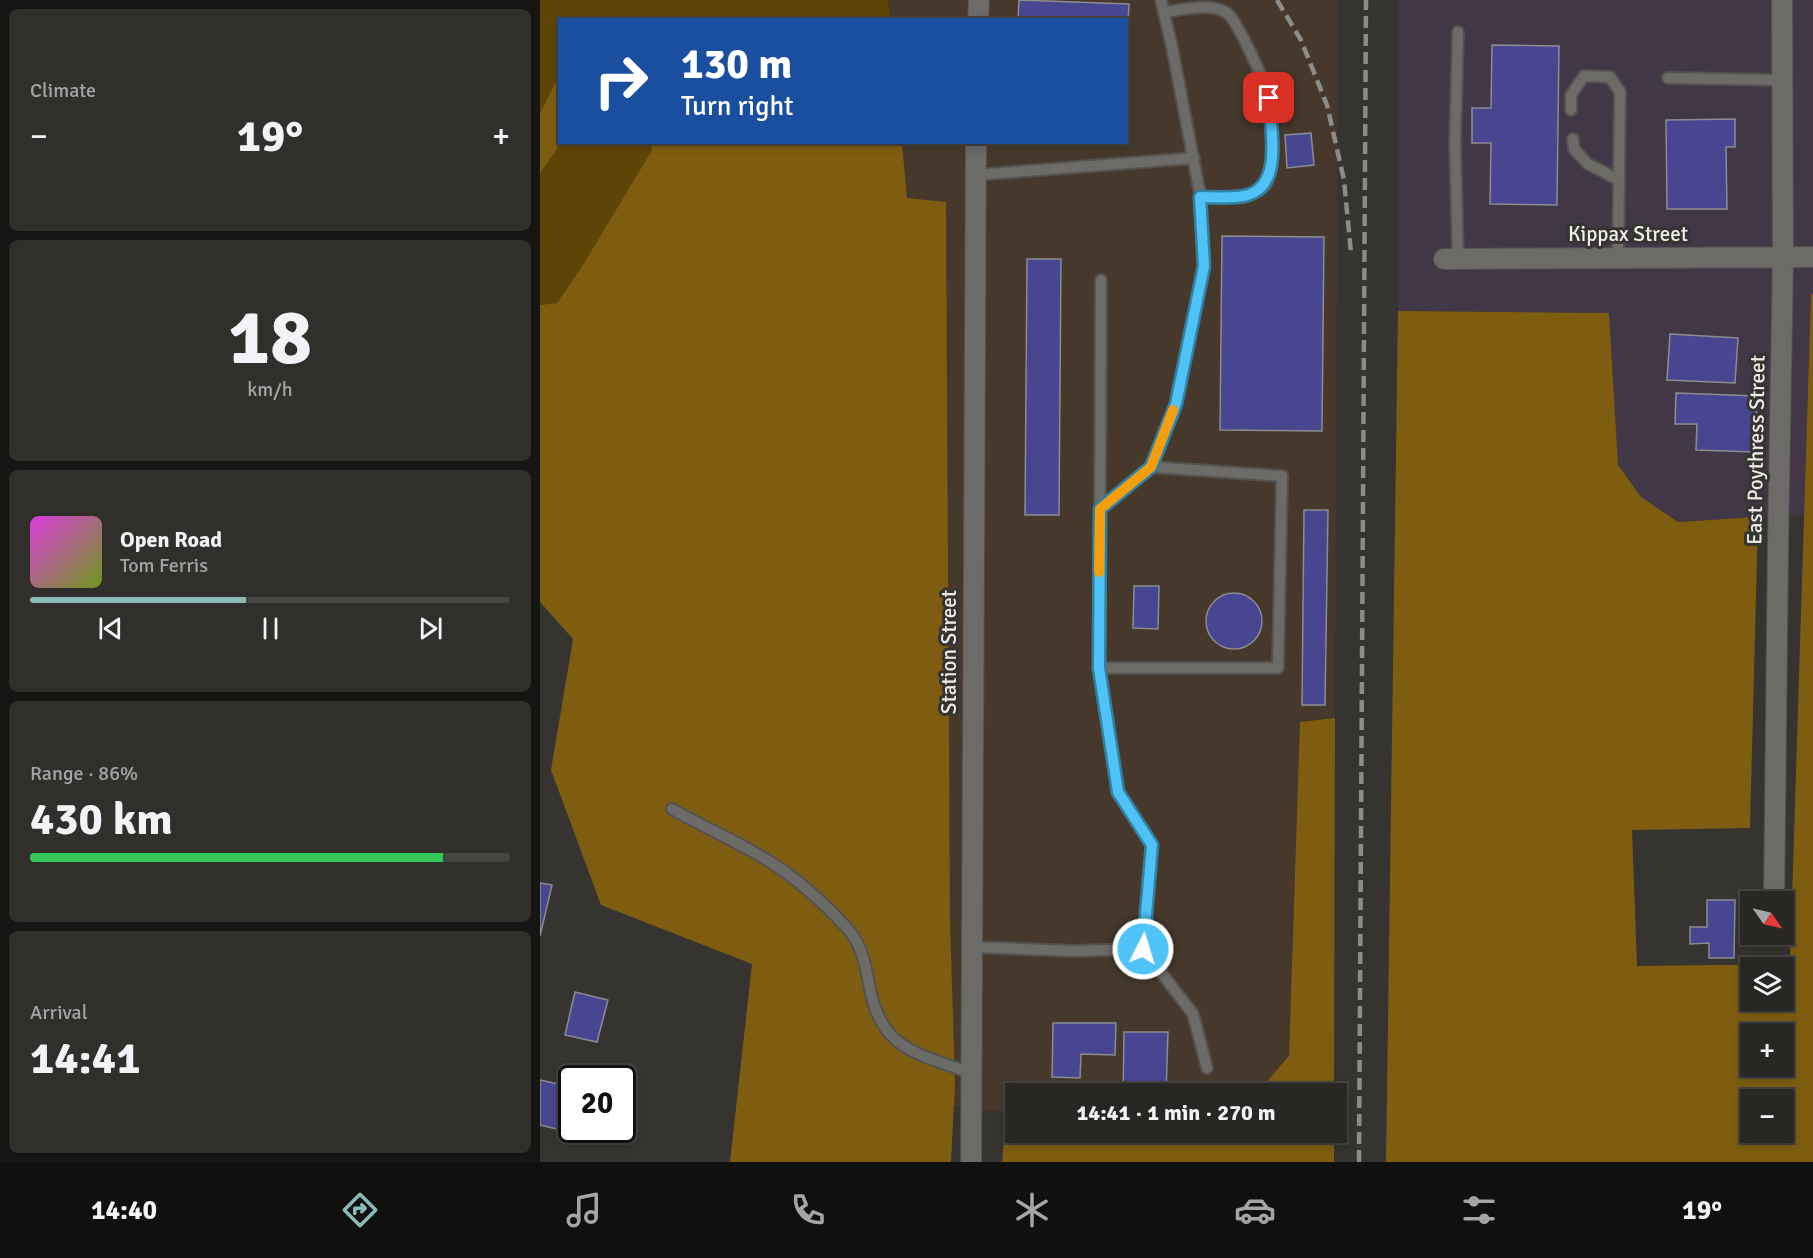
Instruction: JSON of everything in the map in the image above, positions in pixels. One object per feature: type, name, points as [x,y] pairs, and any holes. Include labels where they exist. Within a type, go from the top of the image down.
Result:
[{"type":"street","points":[[978,18],[979,0]]},
{"type":"street","name":"East Poythress Street","points":[[1774,891],[1784,257],[1782,0]]},
{"type":"street","name":"Station Street","points":[[971,1162],[976,144]]},
{"type":"street","name":"Kippax Street","points":[[1451,259],[1813,257]]},
{"type":"lane","points":[[1100,509],[1151,467],[1176,404],[1204,266],[1200,197],[1194,158],[1161,0]]},
{"type":"lane","points":[[1164,12],[1216,7],[1228,14],[1238,26],[1269,98],[1272,156],[1271,171],[1266,183],[1247,196],[1200,197]]},
{"type":"lane","points":[[1451,259],[1458,32]]},
{"type":"lane","points":[[1571,110],[1571,95],[1584,75],[1610,77],[1620,92],[1618,258]]},
{"type":"lane","points":[[1668,78],[1782,80]]},
{"type":"lane","points":[[1573,140],[1574,149],[1588,164],[1619,180]]},
{"type":"lane","points":[[975,175],[1194,158]]},
{"type":"lane","points":[[1101,280],[1099,668],[1118,792],[1152,845],[1143,949],[1194,1014],[1207,1068]]},
{"type":"lane","points":[[1099,668],[1278,668],[1282,476],[1151,467]]},
{"type":"lane","points":[[672,809],[759,855],[805,888],[846,926],[857,940],[865,960],[875,1010],[886,1031],[914,1052],[971,1073]]},
{"type":"lane","points":[[971,947],[1074,951],[1143,949]]},
{"type":"shaded area","points":[[540,0],[888,0],[890,18],[558,18],[558,77],[540,113]]},
{"type":"shaded area","points":[[888,0],[1338,0],[1335,718],[1300,722],[1289,1057],[1266,1083],[1005,1083],[1005,1112],[954,1106],[950,921],[946,203],[907,199],[902,144],[1128,144],[1128,18],[890,18]]},
{"type":"shaded area","points":[[1399,0],[1813,0],[1813,294],[1811,294],[1804,515],[1678,522],[1641,497],[1618,465],[1609,313],[1398,311]]},
{"type":"shaded area","points":[[558,77],[558,144],[560,144],[540,174],[540,113]]},
{"type":"shaded area","points":[[560,144],[650,144],[652,150],[581,268],[557,303],[540,305],[540,175]]},
{"type":"shaded area","points":[[650,144],[902,144],[907,198],[946,202],[950,921],[955,1083],[951,1162],[730,1162],[752,964],[601,905],[551,770],[573,639],[540,602],[540,305],[557,303],[581,268],[652,150]]},
{"type":"shaded area","points":[[1811,294],[1813,294],[1813,1162],[1386,1162],[1398,311],[1609,313],[1618,465],[1641,497],[1678,522],[1758,517],[1750,828],[1632,830],[1637,966],[1740,965],[1740,1011],[1794,1011],[1794,957],[1790,957],[1791,945],[1794,945],[1792,891]]},
{"type":"shaded area","points":[[1335,718],[1334,1083],[1266,1083],[1289,1056],[1300,722]]},
{"type":"shaded area","points":[[1005,1124],[1005,1143],[1334,1143],[1334,1162],[1002,1162]]},
{"type":"building","points":[[1019,0],[1129,4],[1128,23],[1128,18],[1018,18]]},
{"type":"building","points":[[1492,45],[1559,46],[1557,205],[1490,204],[1491,143],[1472,143],[1472,108],[1491,108]]},
{"type":"building","points":[[1735,119],[1735,147],[1726,147],[1727,209],[1667,209],[1666,120]]},
{"type":"building","points":[[1311,133],[1314,165],[1287,168],[1285,135]]},
{"type":"building","points":[[1222,236],[1324,237],[1322,431],[1220,430]]},
{"type":"building","points":[[1027,259],[1061,259],[1059,515],[1025,515]]},
{"type":"building","points":[[1670,334],[1738,338],[1735,383],[1667,380]]},
{"type":"building","points":[[1676,393],[1757,396],[1755,452],[1696,450],[1697,424],[1675,424]]},
{"type":"building","points":[[1304,510],[1328,510],[1325,705],[1302,705]]},
{"type":"building","points":[[1134,586],[1159,586],[1158,629],[1133,628]]},
{"type":"building","points":[[1234,593],[1245,595],[1254,601],[1260,610],[1262,621],[1260,632],[1254,641],[1245,647],[1234,649],[1223,647],[1214,641],[1208,632],[1206,621],[1208,610],[1214,601],[1223,595]]},
{"type":"building","points":[[540,883],[552,885],[540,936]]},
{"type":"building","points":[[1707,900],[1735,900],[1734,958],[1709,958],[1709,943],[1690,944],[1690,927],[1707,927]]},
{"type":"building","points":[[575,992],[608,1000],[597,1042],[565,1035]]},
{"type":"building","points":[[1053,1023],[1116,1023],[1115,1055],[1081,1054],[1080,1078],[1052,1077]]},
{"type":"building","points":[[1124,1032],[1168,1032],[1166,1083],[1123,1083]]},
{"type":"building","points":[[540,1080],[558,1084],[558,1129],[540,1125]]},
{"type":"railway","points":[[1277,0],[1301,40],[1327,105],[1344,180],[1351,253]]},
{"type":"railway","points":[[1359,1162],[1366,0]]},
{"type":"slow traffic","points":[[1099,572],[1100,509],[1151,467],[1173,410]]},
{"type":"route","points":[[1143,949],[1152,845],[1118,792],[1099,668],[1100,509],[1151,467],[1176,404],[1204,266],[1200,197],[1247,196],[1259,190],[1266,183],[1271,171],[1272,156],[1269,98]]}]
